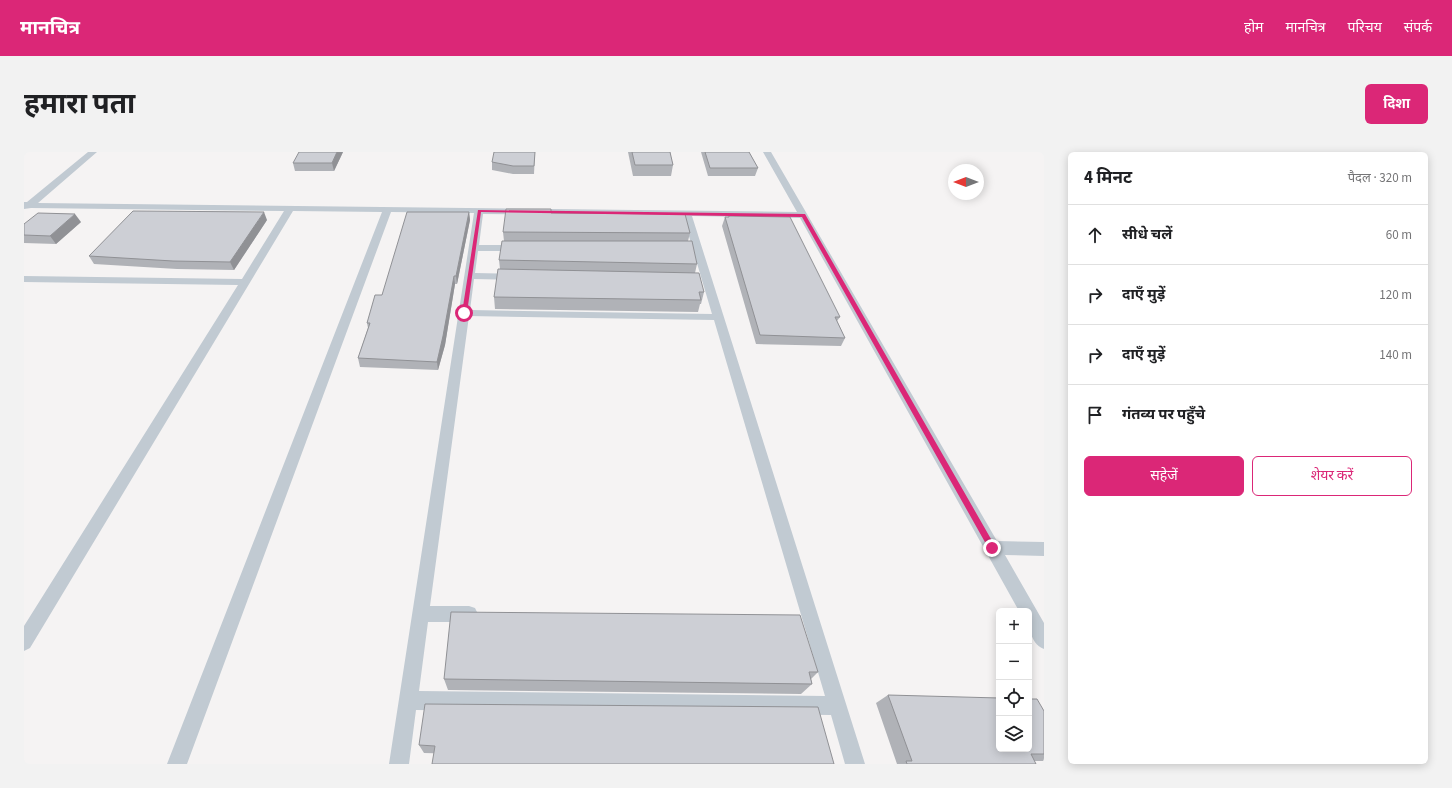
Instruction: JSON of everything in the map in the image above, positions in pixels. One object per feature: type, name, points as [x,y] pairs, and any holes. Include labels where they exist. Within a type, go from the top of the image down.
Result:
[{"type":"lane","points":[[26,207],[93,152]]},
{"type":"lane","points":[[767,152],[1026,608]]},
{"type":"lane","points":[[26,207],[804,215]]},
{"type":"lane","points":[[24,641],[290,209]]},
{"type":"lane","points":[[177,764],[387,210]]},
{"type":"lane","points":[[399,764],[479,211]]},
{"type":"lane","points":[[687,214],[694,249],[704,281],[719,317],[802,618],[837,706],[855,764]]},
{"type":"lane","points":[[474,248],[528,248]]},
{"type":"lane","points":[[470,276],[525,277]]},
{"type":"lane","points":[[24,279],[245,282]]},
{"type":"lane","points":[[464,313],[719,317]]},
{"type":"lane","points":[[992,548],[1044,549]]},
{"type":"lane","points":[[421,614],[484,615]]},
{"type":"lane","points":[[1032,619],[1044,640]]},
{"type":"lane","points":[[409,700],[837,706]]},
{"type":"building","points":[[299,152],[337,152],[332,163],[293,163]]},
{"type":"building","points":[[494,152],[535,152],[534,166],[513,166],[492,162]]},
{"type":"building","points":[[632,152],[670,152],[673,165],[635,165]]},
{"type":"building","points":[[705,152],[749,152],[758,168],[710,168]]},
{"type":"building","points":[[506,209],[551,209],[551,213],[685,214],[690,233],[503,232]]},
{"type":"building","points":[[133,211],[264,212],[230,262],[173,261],[89,256]]},
{"type":"building","points":[[407,212],[469,212],[456,276],[454,276],[437,362],[358,358],[370,323],[367,323],[375,295],[382,295]]},
{"type":"building","points":[[38,213],[75,214],[50,236],[24,235],[24,224]]},
{"type":"building","points":[[725,217],[790,217],[840,317],[835,317],[845,338],[760,335]]},
{"type":"building","points":[[502,241],[692,241],[697,264],[499,260]]},
{"type":"building","points":[[498,269],[699,273],[704,292],[699,292],[701,300],[494,297]]},
{"type":"building","points":[[451,612],[800,615],[818,672],[809,672],[812,684],[444,679]]},
{"type":"building","points":[[888,695],[996,698],[996,752],[1032,752],[1032,699],[1037,699],[1044,711],[1044,754],[1031,754],[1036,764],[907,764],[906,761],[912,761]]},
{"type":"building","points":[[425,704],[818,707],[834,764],[432,764],[435,746],[419,745]]},
{"type":"route","points":[[464,313],[479,211],[804,215],[992,548]]}]
